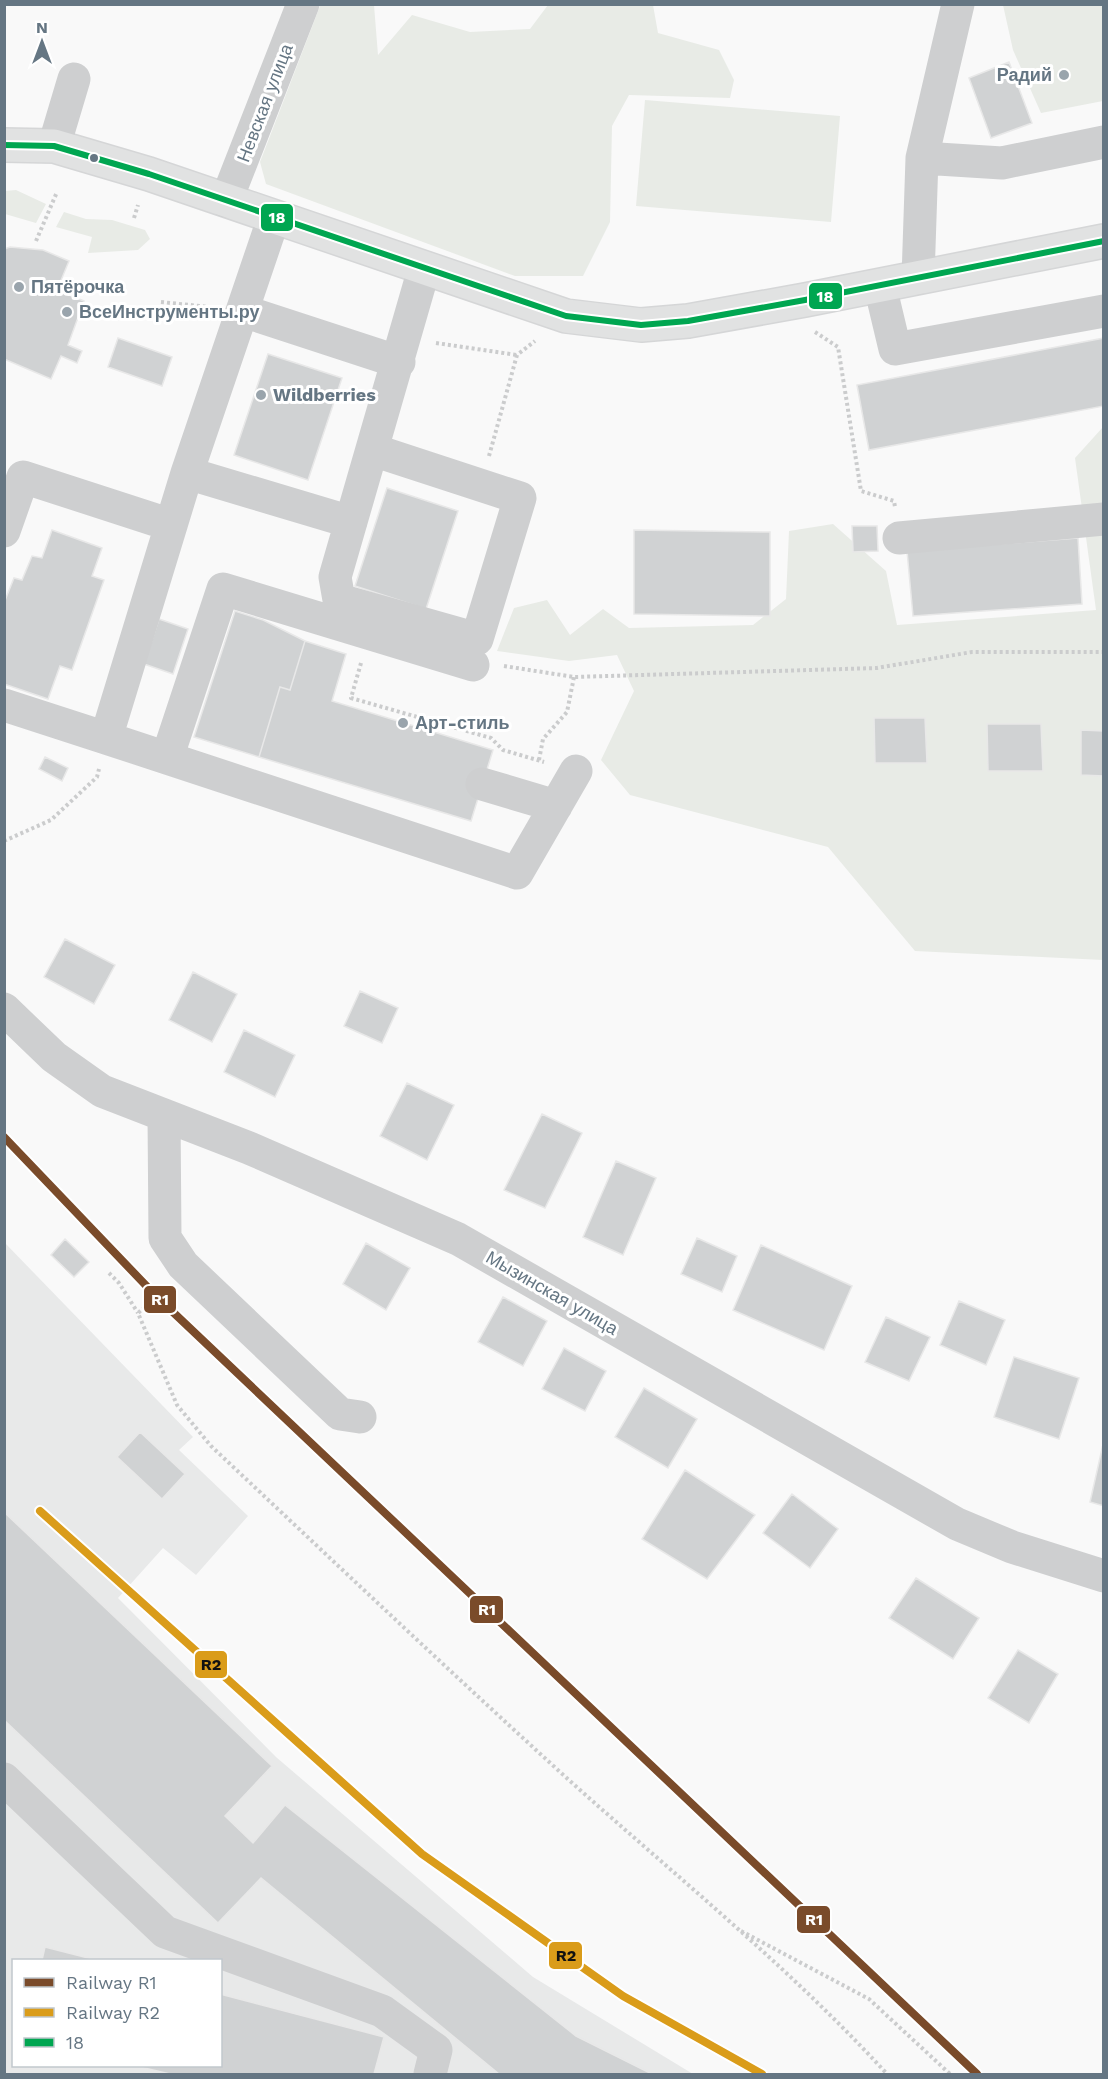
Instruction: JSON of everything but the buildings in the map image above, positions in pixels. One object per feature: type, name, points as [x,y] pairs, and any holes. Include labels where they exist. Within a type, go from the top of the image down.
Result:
[{"type":"main road","points":[[4,145],[54,146],[149,174],[566,316],[641,325],[688,321],[1104,241]]},
{"type":"street","name":"Невская улица","points":[[226,201],[303,4]]},
{"type":"street","points":[[918,278],[922,158],[958,4]]},
{"type":"street","points":[[54,146],[74,79]]},
{"type":"street","points":[[922,158],[1002,164],[1104,142]]},
{"type":"street","points":[[106,738],[187,473],[274,217]]},
{"type":"street","points":[[373,450],[520,498],[477,639],[339,600],[335,577],[424,269]]},
{"type":"street","points":[[879,286],[895,349],[1104,311]]},
{"type":"street","points":[[243,311],[402,350]]},
{"type":"street","points":[[187,473],[351,522]]},
{"type":"street","points":[[4,531],[23,477],[171,525]]},
{"type":"street","points":[[899,538],[1104,519]]},
{"type":"street","points":[[167,758],[223,589],[473,665]]},
{"type":"street","points":[[4,705],[517,873],[576,771]]},
{"type":"street","points":[[482,784],[556,806]]},
{"type":"street","name":"Мызинская улица","points":[[4,1009],[54,1057],[102,1091],[249,1148],[458,1239],[957,1524],[1012,1547],[1104,1576]]},
{"type":"street","points":[[164,1115],[165,1238],[183,1265],[340,1414],[360,1417]]},
{"type":"street","points":[[4,1779],[165,1932],[382,2011],[436,2050],[430,2074]]},
{"type":"path","points":[[36,241],[57,192]]},
{"type":"path","points":[[161,302],[243,311]]},
{"type":"path","points":[[481,485],[517,355],[566,316]]},
{"type":"path","points":[[813,331],[837,346],[861,491],[894,501],[899,538]]},
{"type":"path","points":[[402,350],[517,355]]},
{"type":"path","points":[[473,665],[515,666],[574,677],[877,668],[972,652],[1104,652]]},
{"type":"path","points":[[363,657],[351,698],[491,738],[502,750],[576,771]]},
{"type":"path","points":[[539,760],[543,740],[567,712],[574,677]]},
{"type":"path","points":[[4,841],[51,820],[97,777],[106,738]]},
{"type":"path","points":[[138,1313],[157,1297],[164,1279],[165,1238]]},
{"type":"path","points":[[109,1273],[119,1283],[138,1313],[177,1405],[211,1446],[535,1749],[735,1928],[854,2039],[886,2074]]},
{"type":"path","points":[[735,1928],[869,1999],[950,2074]]},
{"type":"shaded area","points":[[317,5],[374,5],[378,55],[412,15],[470,32],[530,29],[548,5],[653,5],[658,33],[719,50],[734,80],[730,98],[629,95],[612,126],[610,222],[583,276],[515,276],[266,184],[260,162],[320,6]]},
{"type":"shaded area","name":"Радий","points":[[1003,5],[1103,5],[1103,101],[1041,113],[1013,50]]},
{"type":"shaded area","points":[[645,100],[840,116],[831,222],[636,206]]},
{"type":"shaded area","points":[[16,190],[46,204],[36,223],[5,214],[5,191]]},
{"type":"shaded area","points":[[64,212],[86,219],[112,220],[145,230],[150,239],[138,250],[88,253],[92,237],[56,227]]},
{"type":"shaded area","points":[[1103,427],[1103,960],[915,951],[828,847],[630,795],[601,760],[634,691],[617,655],[569,661],[497,651],[514,608],[547,600],[570,635],[603,609],[629,628],[753,625],[786,599],[789,531],[833,524],[886,571],[897,625],[1096,610],[1075,458]]},
{"type":"shaded area","points":[[4,1242],[193,1437],[179,1450],[248,1516],[196,1575],[163,1548],[118,1598],[276,1757],[533,1977],[693,2074],[5,2074]]},
{"type":"railway","points":[[40,1511],[422,1854],[623,1996],[762,2074]]},
{"type":"rail line","name":"R1","points":[[4,1137],[157,1297],[977,2074]]},
{"type":"rail line","name":"R2","points":[[40,1511],[422,1854],[623,1996],[762,2074]]},
{"type":"transit line","name":"18","points":[[4,145],[54,146],[149,174],[566,316],[641,325],[688,321],[805,300],[1104,241]]},
{"type":"place","name":"Радий","points":[[1064,75]]},
{"type":"place","name":"Пятёрочка","points":[[19,287]]},
{"type":"place","name":"ВсеИнструменты.ру","points":[[67,312]]},
{"type":"place","name":"Wildberries","points":[[261,395]]},
{"type":"place","name":"Арт-стиль","points":[[403,723]]}]
